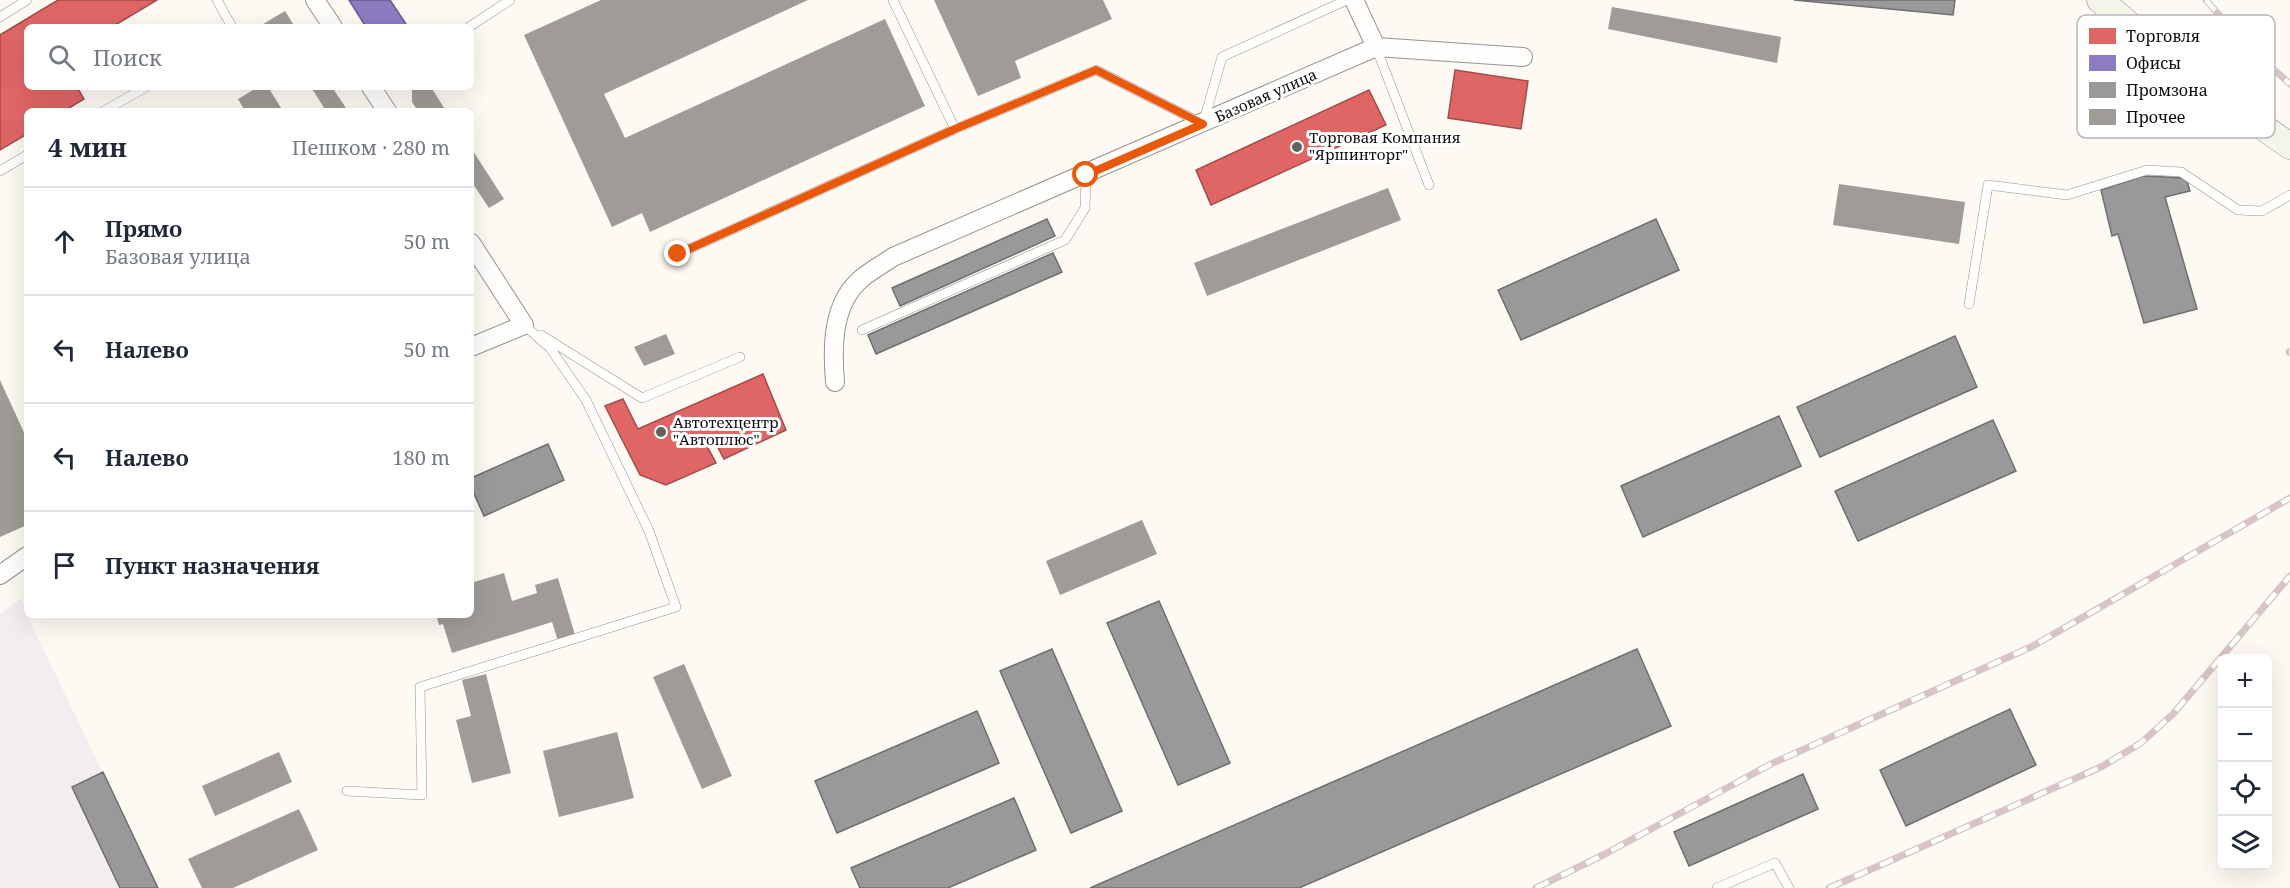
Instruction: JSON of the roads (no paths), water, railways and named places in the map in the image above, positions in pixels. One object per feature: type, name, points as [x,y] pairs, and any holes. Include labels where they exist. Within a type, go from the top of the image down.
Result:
[{"type":"street","points":[[315,0],[331,24]]},
{"type":"street","points":[[1354,0],[1376,47]]},
{"type":"street","points":[[2100,0],[2118,15]]},
{"type":"street","name":"Базовая улица","points":[[835,382],[832,347],[841,307],[861,279],[893,257],[1376,47],[1523,57]]},
{"type":"street","points":[[376,90],[385,108]]},
{"type":"street","points":[[2275,136],[2290,146]]},
{"type":"street","points":[[474,248],[524,325],[474,346]]},
{"type":"street","points":[[0,574],[24,558]]},
{"type":"lane","points":[[0,17],[27,0]]},
{"type":"lane","points":[[217,0],[230,24]]},
{"type":"lane","points":[[474,24],[510,0]]},
{"type":"lane","points":[[893,0],[955,129]]},
{"type":"lane","points":[[678,254],[955,129],[1096,70],[1203,124],[1222,57],[1347,0]]},
{"type":"lane","points":[[1376,47],[1429,185]]},
{"type":"lane","points":[[109,108],[141,90]]},
{"type":"lane","points":[[0,171],[24,157]]},
{"type":"lane","points":[[1969,304],[1988,185],[2067,195],[2147,170],[2181,172],[2238,210],[2262,211],[2290,195]]},
{"type":"lane","points":[[862,330],[1065,240],[1084,208],[1086,175]]},
{"type":"lane","points":[[524,325],[589,363],[642,398],[740,357]]},
{"type":"lane","points":[[347,791],[422,795],[420,687],[676,607],[649,531],[586,400],[550,348],[524,325]]},
{"type":"lane","points":[[1717,888],[1775,863],[1789,888]]},
{"type":"railway","points":[[2206,0],[2219,15]]},
{"type":"railway","points":[[2275,70],[2290,84]]},
{"type":"railway","points":[[1536,888],[1605,854],[1771,764],[2033,646],[2290,498]]},
{"type":"railway","points":[[1829,888],[2101,767],[2141,743],[2173,714],[2290,576]]},
{"type":"place","name":"Торговая Компания \"Яршинторг\"","points":[[1297,147]]},
{"type":"place","name":"Автотехцентр \"Автоплюс\"","points":[[661,432]]}]
